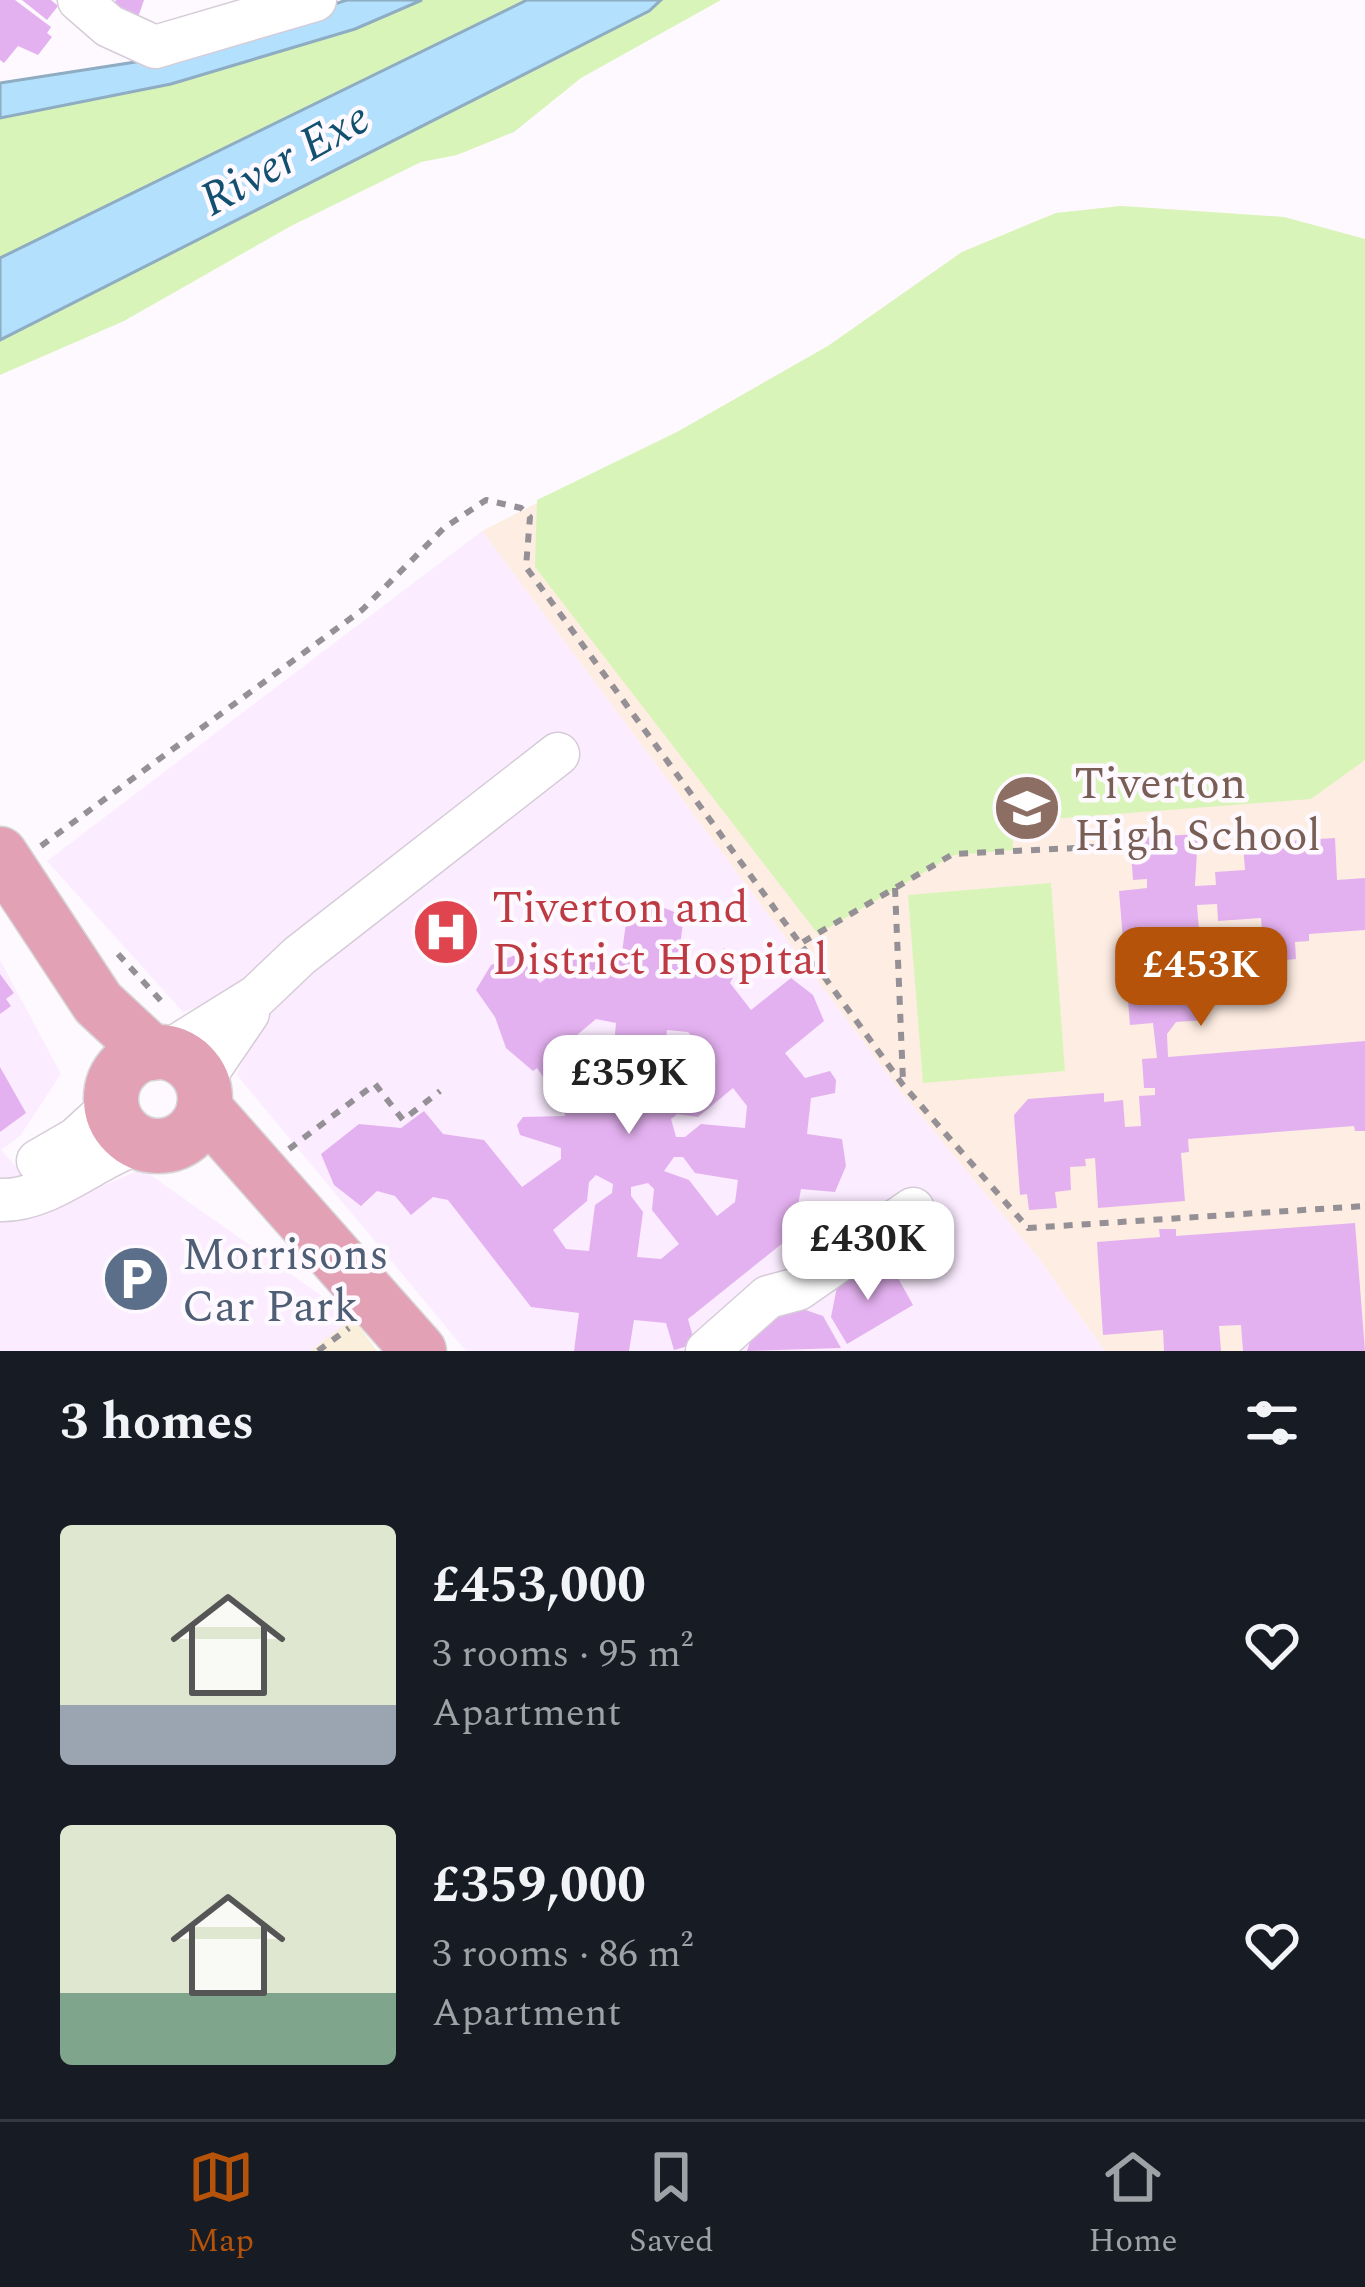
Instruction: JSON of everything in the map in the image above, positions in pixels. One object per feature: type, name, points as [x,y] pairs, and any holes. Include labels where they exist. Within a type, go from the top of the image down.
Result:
[{"type":"main road","points":[[0,854],[156,1098]]},
{"type":"main road","points":[[0,916],[156,1098],[302,1223],[417,1350]]},
{"type":"street","points":[[79,0],[110,26],[155,47],[315,0]]},
{"type":"street","points":[[0,1200],[32,1196],[110,1153],[156,1098],[299,956],[558,754]]},
{"type":"street","points":[[0,1181],[156,1098]]},
{"type":"street","points":[[707,1351],[768,1297],[798,1288],[913,1209]]},
{"type":"path","points":[[803,942],[953,854],[1095,847]]},
{"type":"path","points":[[895,888],[903,1085]]},
{"type":"path","points":[[286,1151],[375,1084],[403,1120],[440,1091]]},
{"type":"path","points":[[1028,1228],[1365,1205]]},
{"type":"shaded area","name":"Tiverton High School","points":[[1121,206],[1284,217],[1365,239],[1365,1351],[1105,1351],[1040,1260],[895,1084],[482,531],[677,432],[828,346],[962,252],[1056,213]]},
{"type":"shaded area","name":"Tiverton and District Hospital","points":[[482,531],[895,1084],[1040,1260],[1105,1351],[466,1351],[237,1075],[246,1052],[206,1004],[183,1012],[47,861]]},
{"type":"shaded area","name":"Morrisons Car Park","points":[[0,960],[61,1074],[20,1136],[1,1150],[53,1207],[142,1169],[353,1318],[310,1351],[0,1351]]},
{"type":"shaded area","points":[[353,1318],[377,1351],[310,1351]]},
{"type":"green space","points":[[422,0],[527,0],[0,258],[0,118],[171,84],[355,29]]},
{"type":"green space","points":[[661,0],[721,0],[581,78],[514,132],[457,155],[421,162],[291,226],[124,321],[0,375],[0,340],[649,11]]},
{"type":"green space","name":"Tiverton High School","points":[[1121,206],[1284,217],[1365,239],[1365,760],[1311,799],[1012,822],[1013,850],[954,855],[818,934],[535,567],[537,500],[677,432],[828,346],[962,252],[1056,213]]},
{"type":"green space","points":[[1051,883],[1065,1071],[923,1083],[908,895]]},
{"type":"water","points":[[347,0],[422,0],[355,29],[171,84],[0,118],[0,83],[161,58]]},
{"type":"water","name":"River Exe","points":[[527,0],[661,0],[649,11],[0,340],[0,258]]},
{"type":"building","points":[[0,0],[15,0],[51,27],[47,33],[52,37],[38,55],[18,46],[4,63],[0,60]]},
{"type":"building","points":[[22,0],[51,0],[58,6],[47,20]]},
{"type":"building","points":[[116,0],[144,0],[135,26],[110,11]]},
{"type":"building","points":[[1198,834],[1195,886],[1216,885],[1215,872],[1245,870],[1243,844],[1335,838],[1337,880],[1365,878],[1365,930],[1309,934],[1309,941],[1295,942],[1296,959],[1264,962],[1261,918],[1218,921],[1217,904],[1197,905],[1206,1020],[1176,1022],[1167,1034],[1168,1057],[1365,1041],[1365,1131],[1355,1131],[1354,1126],[1188,1139],[1189,1152],[1181,1153],[1185,1201],[1098,1208],[1095,1158],[1085,1159],[1086,1166],[1070,1167],[1071,1190],[1055,1192],[1057,1208],[1029,1210],[1027,1194],[1020,1195],[1014,1115],[1028,1099],[1104,1093],[1104,1102],[1123,1100],[1125,1127],[1141,1126],[1139,1096],[1155,1095],[1155,1088],[1144,1088],[1142,1059],[1157,1058],[1153,1023],[1130,1025],[1119,891],[1147,888],[1147,879],[1133,880],[1130,838]]},
{"type":"building","points":[[657,905],[684,916],[677,967],[711,971],[724,948],[742,960],[730,983],[751,1010],[791,978],[813,995],[824,1021],[785,1053],[805,1078],[830,1071],[836,1080],[835,1093],[811,1098],[807,1134],[842,1139],[846,1166],[835,1192],[801,1189],[795,1222],[818,1236],[808,1256],[784,1242],[688,1319],[695,1344],[674,1350],[666,1323],[634,1320],[629,1351],[574,1351],[579,1313],[531,1307],[448,1200],[433,1197],[411,1215],[395,1196],[377,1191],[361,1206],[334,1185],[321,1154],[359,1124],[401,1128],[424,1111],[443,1134],[484,1140],[522,1187],[561,1159],[561,1148],[520,1135],[517,1125],[523,1117],[565,1116],[564,1107],[537,1068],[533,1071],[506,1048],[495,1017],[476,990],[491,965],[518,954],[540,983],[575,955],[621,960],[628,908]],"holes":[[[596,1019],[616,1023],[612,1067],[625,1083],[625,1091],[606,1097],[603,1069],[577,1035]],[[667,1030],[688,1032],[703,1049],[668,1076],[666,1097],[659,1104],[643,1094],[661,1075]],[[733,1088],[747,1106],[745,1128],[701,1124],[685,1137],[676,1137],[671,1119],[677,1114],[698,1117]],[[674,1157],[683,1157],[695,1173],[738,1180],[735,1202],[717,1216],[689,1180],[664,1171]],[[596,1175],[613,1184],[612,1193],[595,1205],[589,1251],[566,1249],[553,1230],[587,1201],[589,1182]],[[648,1183],[654,1189],[652,1210],[679,1244],[661,1259],[637,1257],[643,1212],[631,1196],[631,1187]]]},
{"type":"building","points":[[0,974],[14,993],[6,999],[11,1006],[0,1014]]},
{"type":"building","points":[[0,1067],[26,1113],[0,1132]]},
{"type":"building","points":[[1355,1223],[1365,1351],[1243,1351],[1241,1325],[1219,1326],[1221,1351],[1164,1351],[1163,1330],[1103,1335],[1097,1242],[1160,1237],[1159,1229],[1176,1229],[1176,1236]]},
{"type":"building","points":[[866,1268],[898,1278],[913,1305],[847,1344],[831,1317],[837,1287]]},
{"type":"building","points":[[791,1305],[823,1316],[841,1348],[747,1351],[756,1323]]},
{"type":"place","name":"Tiverton High School","points":[[1027,808]]},
{"type":"place","name":"Tiverton and District Hospital","points":[[446,932]]},
{"type":"place","name":"Morrisons Car Park","points":[[136,1279]]}]
